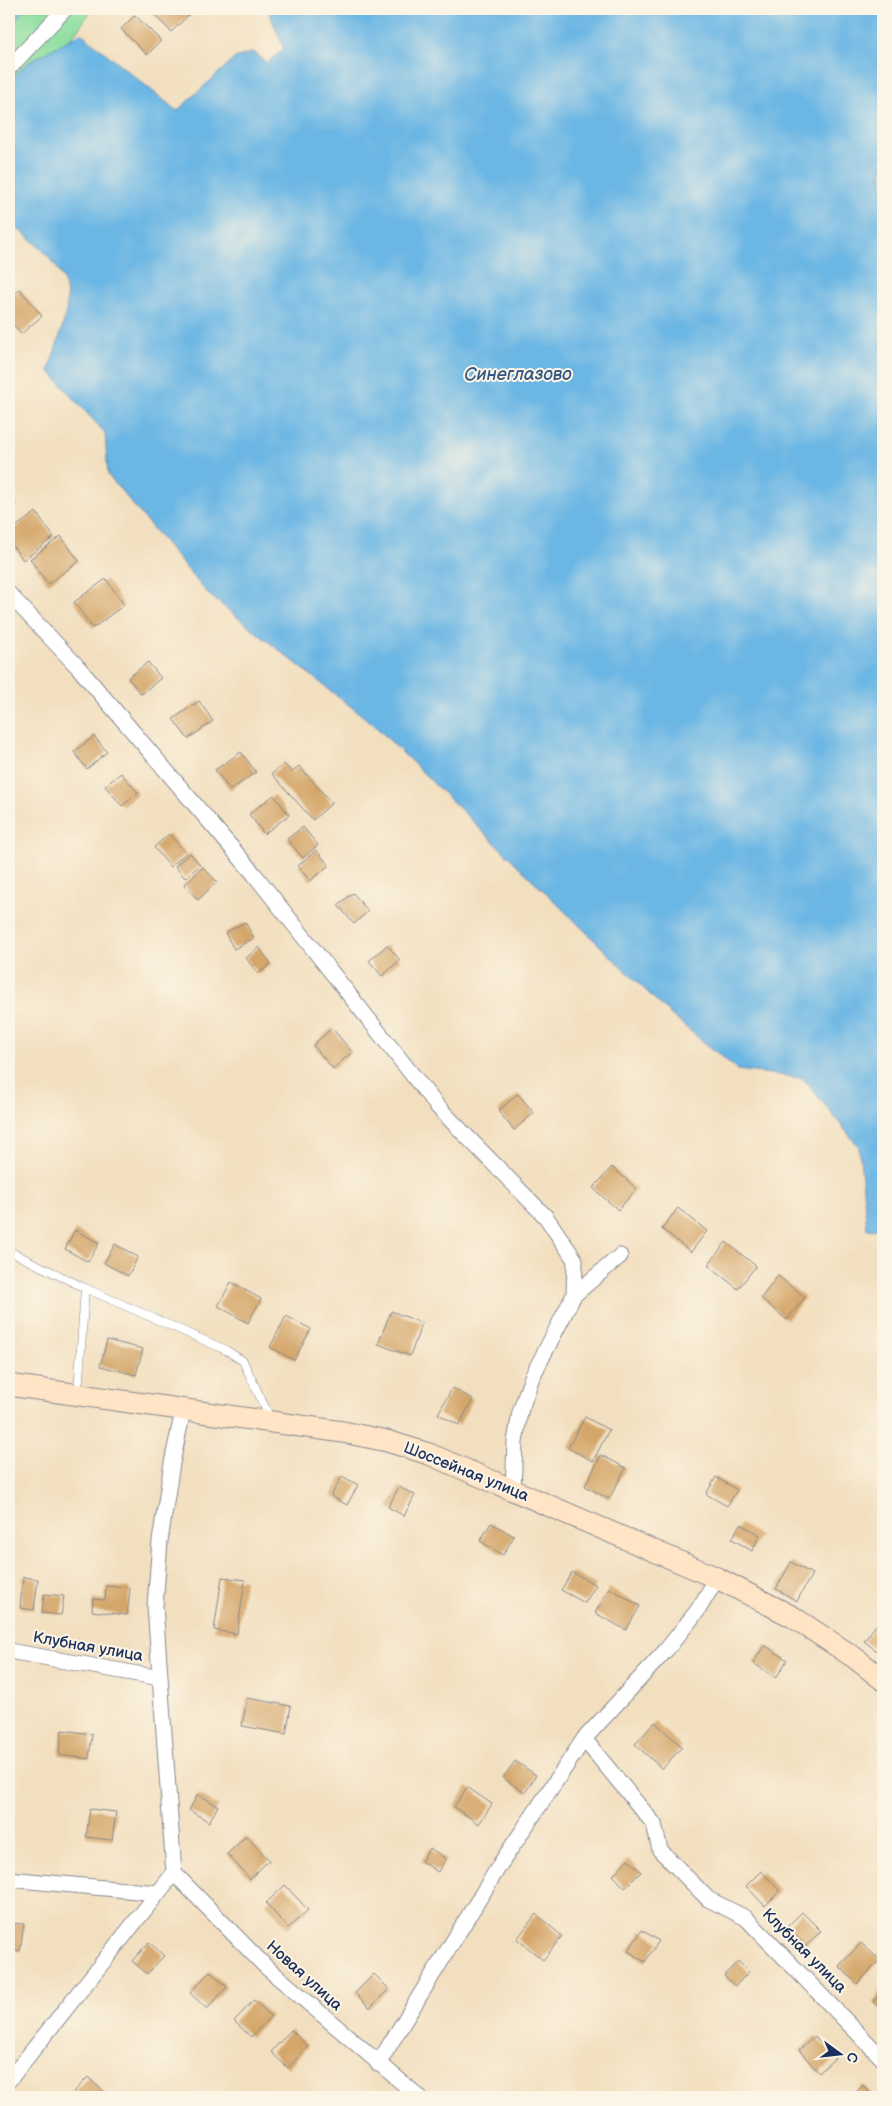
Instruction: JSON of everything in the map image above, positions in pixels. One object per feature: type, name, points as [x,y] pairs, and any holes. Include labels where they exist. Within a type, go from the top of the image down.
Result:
[{"type":"street","points":[[9,68],[65,9]]},
{"type":"street","points":[[9,594],[77,666],[254,874],[437,1106],[546,1217],[576,1260],[574,1295]]},
{"type":"street","points":[[513,1491],[515,1442],[520,1412],[532,1377],[574,1295],[620,1256]]},
{"type":"street","name":"Шоссейная улица","points":[[9,1385],[183,1411],[271,1421],[343,1432],[387,1441],[428,1454],[717,1578],[793,1617],[855,1658],[883,1680]]},
{"type":"street","points":[[9,2080],[174,1873],[155,1606],[160,1541],[172,1463],[183,1411]]},
{"type":"street","points":[[378,2064],[501,1863],[584,1739],[667,1649],[698,1610],[717,1578]]},
{"type":"street","name":"Клубная улица","points":[[9,1651],[160,1678]]},
{"type":"street","name":"Клубная улица","points":[[584,1739],[654,1824],[660,1850],[708,1899],[746,1918],[883,2059]]},
{"type":"street","name":"Новая улица","points":[[174,1873],[265,1966],[419,2097]]},
{"type":"street","points":[[9,1879],[158,1893]]},
{"type":"lane","points":[[9,1251],[85,1288],[226,1350],[244,1362],[271,1421]]},
{"type":"lane","points":[[78,1394],[85,1288]]},
{"type":"green space","points":[[9,9],[93,9],[9,122]]},
{"type":"water","points":[[9,9],[25,9],[9,29]]},
{"type":"water","name":"Синеглазово","points":[[268,9],[883,9],[883,1230],[867,1229],[859,1147],[803,1078],[738,1070],[671,1015],[373,724],[208,594],[108,475],[105,433],[49,371],[64,319],[67,303],[66,290],[63,278],[48,256],[9,221],[9,81],[29,62],[81,33],[177,111],[235,58],[254,52],[267,63],[284,49]]},
{"type":"building","points":[[149,9],[192,9],[194,10],[171,32]]},
{"type":"building","points":[[135,15],[161,41],[147,55],[121,29]]},
{"type":"building","points":[[20,289],[42,316],[21,334],[9,319],[9,299]]},
{"type":"building","points":[[9,495],[16,504],[9,510]]},
{"type":"building","points":[[36,512],[54,537],[23,560],[9,541],[9,532]]},
{"type":"building","points":[[61,536],[79,561],[48,584],[30,559]]},
{"type":"building","points":[[106,579],[124,605],[93,628],[74,602]]},
{"type":"building","points":[[148,662],[161,678],[141,694],[128,678]]},
{"type":"building","points":[[199,701],[213,721],[188,739],[173,719]]},
{"type":"building","points":[[94,736],[107,752],[87,769],[74,752]]},
{"type":"building","points":[[241,752],[256,772],[230,790],[215,770]]},
{"type":"building","points":[[284,764],[292,772],[299,766],[332,803],[313,820],[272,774]]},
{"type":"building","points":[[121,773],[138,793],[122,806],[105,786]]},
{"type":"building","points":[[274,795],[289,815],[264,834],[249,814]]},
{"type":"building","points":[[303,827],[318,845],[303,858],[287,839]]},
{"type":"building","points":[[169,834],[186,853],[170,867],[154,847]]},
{"type":"building","points":[[316,850],[329,865],[310,881],[298,866]]},
{"type":"building","points":[[190,853],[200,865],[185,878],[175,866]]},
{"type":"building","points":[[203,867],[217,882],[198,900],[184,885]]},
{"type":"building","points":[[353,893],[368,911],[354,924],[338,905]]},
{"type":"building","points":[[245,922],[254,938],[234,949],[225,933]]},
{"type":"building","points":[[387,945],[400,960],[382,976],[369,961]]},
{"type":"building","points":[[259,947],[271,964],[258,974],[246,958]]},
{"type":"building","points":[[332,1028],[352,1052],[333,1069],[313,1045]]},
{"type":"building","points":[[518,1094],[534,1113],[514,1130],[498,1111]]},
{"type":"building","points":[[612,1167],[637,1189],[618,1210],[593,1188]]},
{"type":"building","points":[[678,1208],[707,1231],[691,1252],[662,1229]]},
{"type":"building","points":[[75,1230],[99,1243],[88,1262],[65,1249]]},
{"type":"building","points":[[726,1242],[756,1266],[738,1289],[708,1265]]},
{"type":"building","points":[[115,1244],[138,1257],[128,1276],[104,1263]]},
{"type":"building","points":[[778,1276],[805,1297],[787,1320],[761,1298]]},
{"type":"building","points":[[231,1282],[261,1299],[248,1323],[218,1306]]},
{"type":"building","points":[[391,1311],[422,1323],[410,1356],[378,1344]]},
{"type":"building","points":[[286,1316],[311,1329],[294,1360],[270,1347]]},
{"type":"building","points":[[107,1340],[143,1349],[136,1375],[100,1366]]},
{"type":"building","points":[[452,1388],[473,1399],[459,1425],[438,1414]]},
{"type":"building","points":[[585,1417],[609,1430],[593,1461],[568,1448]]},
{"type":"building","points":[[601,1455],[626,1468],[609,1499],[585,1486]]},
{"type":"building","points":[[342,1476],[358,1485],[347,1505],[331,1496]]},
{"type":"building","points":[[716,1477],[737,1490],[727,1506],[706,1494]]},
{"type":"building","points":[[399,1487],[415,1495],[404,1516],[388,1507]]},
{"type":"building","points":[[491,1523],[514,1536],[503,1555],[480,1541]]},
{"type":"building","points":[[740,1524],[760,1535],[752,1551],[732,1539]]},
{"type":"building","points":[[791,1562],[812,1574],[797,1601],[776,1589]]},
{"type":"building","points":[[572,1572],[596,1585],[585,1603],[561,1590]]},
{"type":"building","points":[[23,1577],[38,1579],[34,1610],[20,1608]]},
{"type":"building","points":[[222,1577],[245,1580],[237,1634],[214,1630]]},
{"type":"building","points":[[106,1586],[130,1588],[127,1615],[92,1611],[93,1599],[105,1600]]},
{"type":"building","points":[[609,1588],[640,1606],[626,1630],[595,1613]]},
{"type":"building","points":[[44,1594],[64,1596],[61,1615],[42,1613]]},
{"type":"building","points":[[883,1616],[883,1656],[864,1641]]},
{"type":"building","points":[[765,1645],[787,1660],[776,1678],[753,1663]]},
{"type":"building","points":[[247,1698],[291,1706],[286,1734],[242,1726]]},
{"type":"building","points":[[655,1722],[682,1747],[662,1769],[635,1744]]},
{"type":"building","points":[[62,1730],[92,1734],[89,1759],[59,1755]]},
{"type":"building","points":[[515,1761],[536,1775],[525,1793],[503,1778]]},
{"type":"building","points":[[467,1787],[492,1804],[479,1824],[454,1807]]},
{"type":"building","points":[[198,1794],[218,1806],[209,1822],[189,1810]]},
{"type":"building","points":[[90,1809],[116,1812],[112,1840],[86,1837]]},
{"type":"building","points":[[246,1836],[269,1860],[250,1879],[227,1854]]},
{"type":"building","points":[[430,1848],[446,1859],[438,1872],[421,1861]]},
{"type":"building","points":[[628,1859],[641,1872],[625,1888],[613,1875]]},
{"type":"building","points":[[761,1871],[780,1891],[765,1906],[746,1886]]},
{"type":"building","points":[[285,1885],[308,1910],[288,1928],[266,1903]]},
{"type":"building","points":[[802,1912],[821,1931],[806,1946],[787,1927]]},
{"type":"building","points":[[536,1914],[562,1936],[543,1960],[517,1939]]},
{"type":"building","points":[[9,1923],[24,1924],[20,1951],[9,1950]]},
{"type":"building","points":[[642,1930],[659,1941],[645,1962],[628,1951]]},
{"type":"building","points":[[149,1942],[164,1956],[147,1974],[132,1961]]},
{"type":"building","points":[[861,1943],[880,1960],[857,1984],[839,1966]]},
{"type":"building","points":[[738,1961],[749,1972],[735,1986],[724,1976]]},
{"type":"building","points":[[210,1971],[227,1987],[207,2009],[190,1993]]},
{"type":"building","points":[[374,1974],[389,1989],[370,2008],[355,1993]]},
{"type":"building","points":[[883,1989],[883,2011],[873,2002]]},
{"type":"building","points":[[254,2000],[271,2016],[251,2037],[234,2021]]},
{"type":"building","points":[[291,2030],[308,2046],[288,2068],[271,2052]]},
{"type":"building","points":[[815,2036],[835,2058],[819,2073],[799,2050]]},
{"type":"building","points":[[88,2077],[105,2093],[100,2097],[69,2097]]},
{"type":"building","points":[[863,2085],[874,2097],[851,2097]]},
{"type":"building","points":[[493,2091],[500,2097],[487,2097]]},
{"type":"building","points":[[369,2092],[375,2097],[364,2097]]}]
